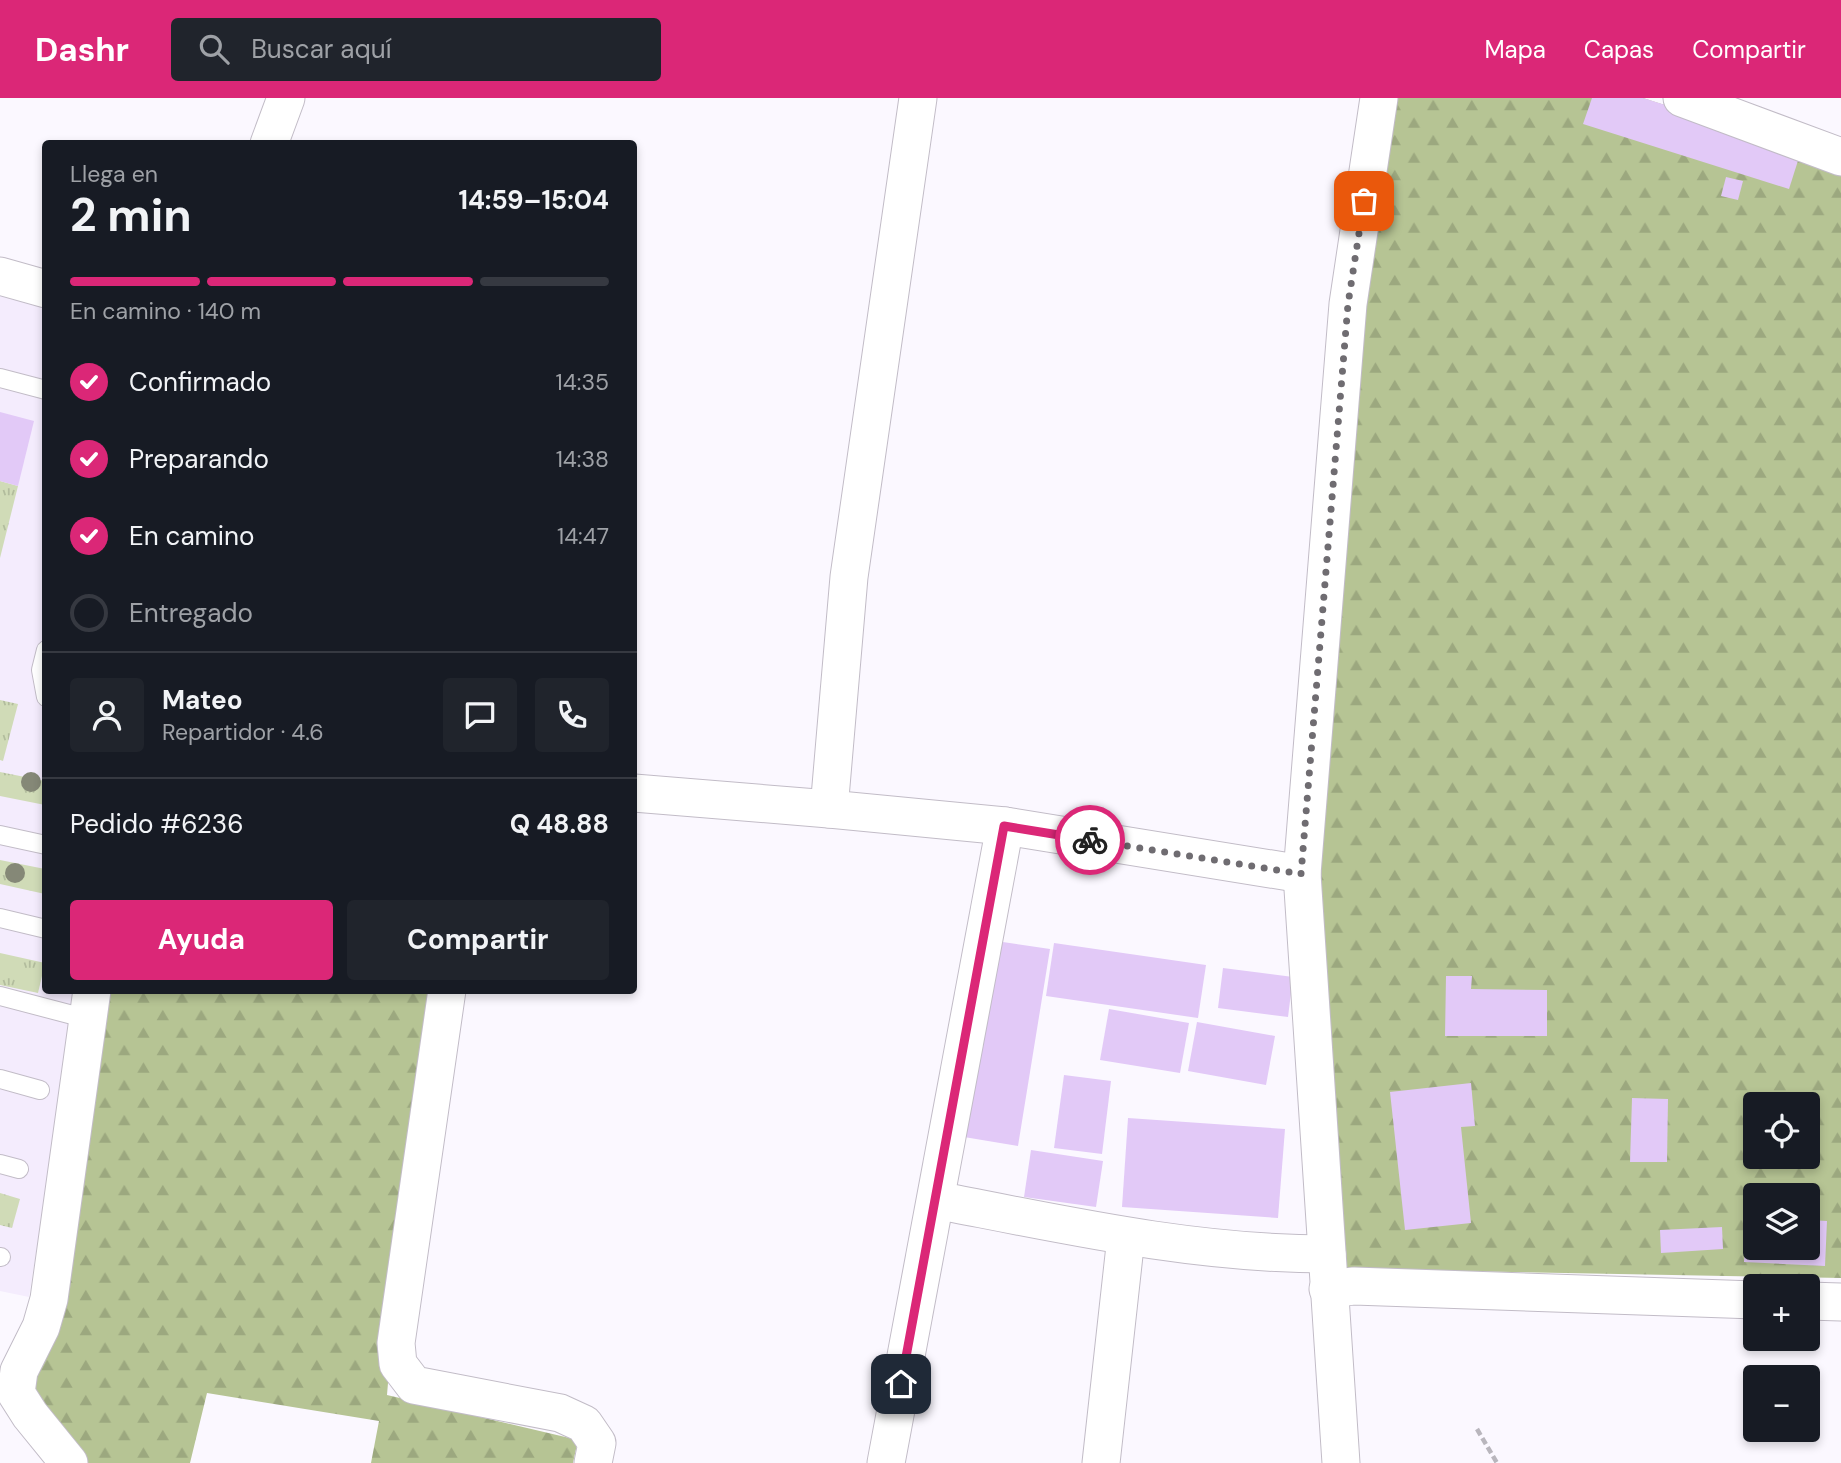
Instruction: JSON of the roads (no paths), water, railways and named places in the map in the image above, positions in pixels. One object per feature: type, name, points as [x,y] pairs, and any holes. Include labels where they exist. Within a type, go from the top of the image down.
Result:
[{"type":"street","points":[[270,140],[286,98]]},
{"type":"street","points":[[829,808],[849,577],[918,98]]},
{"type":"street","points":[[1341,1463],[1301,874],[1348,304],[1379,98]]},
{"type":"street","points":[[1682,98],[1841,157]]},
{"type":"street","points":[[0,276],[42,288]]},
{"type":"street","points":[[637,793],[829,808],[1004,826],[1301,874]]},
{"type":"street","points":[[886,1463],[1004,826]]},
{"type":"street","points":[[446,994],[396,1343],[398,1364],[414,1385],[560,1413],[584,1424],[597,1443],[593,1463]]},
{"type":"street","points":[[69,1463],[30,1415],[16,1393],[19,1371],[15,1351],[41,1327],[49,1298],[90,1005]]},
{"type":"street","points":[[936,1200],[1126,1237],[1271,1254],[1327,1272],[1354,1286],[1743,1300]]},
{"type":"street","points":[[1101,1463],[1126,1237]]},
{"type":"street","points":[[1820,1301],[1841,1302]]},
{"type":"lane","points":[[0,378],[42,389]]},
{"type":"lane","points":[[0,835],[42,844]]},
{"type":"lane","points":[[0,918],[42,928]]},
{"type":"lane","points":[[0,996],[90,1005]]},
{"type":"lane","points":[[0,1079],[40,1090]]},
{"type":"lane","points":[[0,1164],[19,1169]]}]
